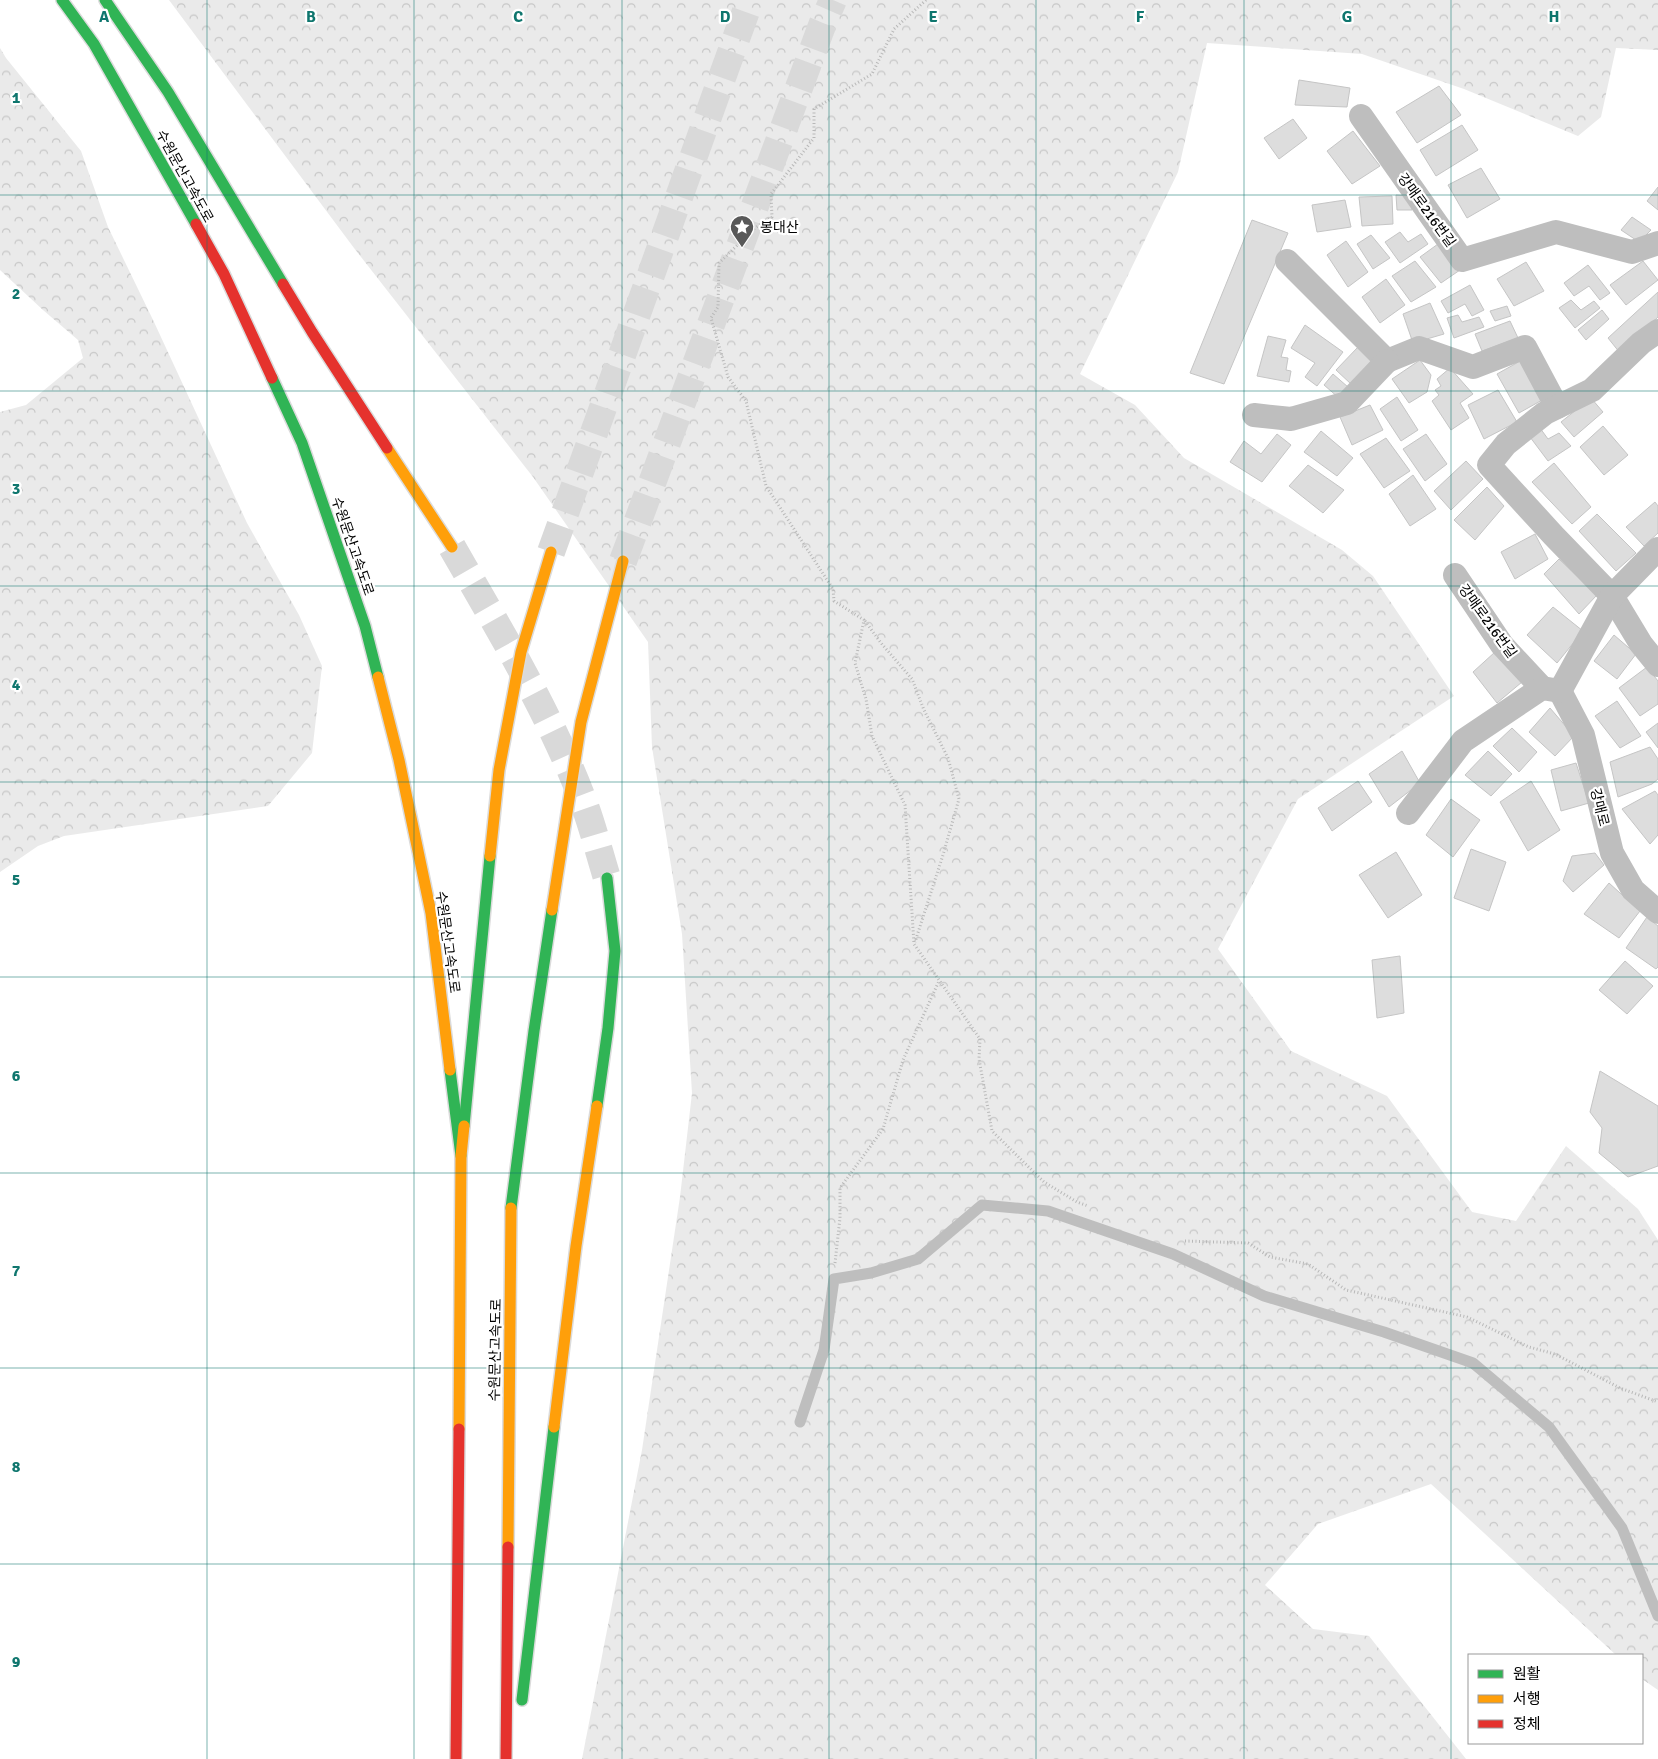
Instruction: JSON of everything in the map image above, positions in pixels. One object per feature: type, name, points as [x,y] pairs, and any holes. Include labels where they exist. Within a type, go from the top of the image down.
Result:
[{"type":"highway","name":"수원문산고속도로","points":[[62,0],[94,44],[224,274],[302,443],[366,626],[399,760],[431,913],[460,1156]]},
{"type":"highway","name":"수원문산고속도로","points":[[105,0],[168,92],[312,332],[452,547]]},
{"type":"highway","name":"수원문산고속도로","points":[[456,1759],[460,1156],[499,770],[521,652],[552,552]]},
{"type":"highway","name":"수원문산고속도로","points":[[506,1759],[511,1211],[534,1031],[581,722],[623,561]]},
{"type":"highway","points":[[520,1710],[576,1246],[608,1028],[615,951],[607,878]]},
{"type":"highway","points":[[515,1759],[518,1729]]},
{"type":"street","name":"강매로216번길","points":[[1361,116],[1462,260],[1556,232],[1632,252],[1658,243]]},
{"type":"street","points":[[1287,261],[1387,361]]},
{"type":"street","points":[[1658,331],[1641,343],[1592,390],[1545,413],[1506,444],[1489,465],[1612,596],[1641,644],[1658,665]]},
{"type":"street","points":[[1254,415],[1291,419],[1347,403],[1387,361],[1419,348],[1473,367],[1524,347],[1557,407]]},
{"type":"street","points":[[1408,813],[1463,742],[1551,690],[1612,596],[1658,548]]},
{"type":"street","name":"강매로216번길","points":[[1455,575],[1502,645],[1551,690]]},
{"type":"street","name":"강매로","points":[[1551,690],[1583,735],[1612,853],[1633,890],[1658,912]]},
{"type":"lane","points":[[800,1422],[824,1350],[834,1279],[871,1273],[918,1259],[982,1205],[1048,1211],[1173,1254],[1264,1296],[1384,1332],[1473,1363],[1549,1426],[1622,1528],[1658,1616]]},
{"type":"path","points":[[914,944],[944,855],[959,799],[948,758],[924,710],[912,679],[864,620],[834,601],[833,589],[766,486],[746,401],[728,377],[711,318],[718,307],[719,263],[755,228],[772,217],[771,194],[814,138],[814,109],[872,74],[894,29],[926,0]]},
{"type":"path","points":[[864,620],[855,663],[866,699],[872,736],[905,805],[914,944],[980,1039],[980,1059],[992,1131],[1044,1182],[1077,1202],[1095,1209]]},
{"type":"path","points":[[834,1279],[840,1218],[840,1188],[883,1129],[904,1060],[939,981]]},
{"type":"path","points":[[1184,1241],[1248,1243],[1270,1257],[1308,1264],[1346,1290],[1467,1317],[1529,1347],[1555,1354],[1620,1388],[1658,1402]]},
{"type":"green space","points":[[169,0],[1658,0],[1658,50],[1616,48],[1601,117],[1578,136],[1464,89],[1362,54],[1207,43],[1178,172],[1080,374],[1135,405],[1184,458],[1342,550],[1373,576],[1454,696],[1298,799],[1218,949],[1291,1051],[1387,1096],[1472,1212],[1516,1221],[1566,1146],[1638,1209],[1658,1240],[1658,1690],[1643,1680],[1643,1654],[1615,1654],[1431,1484],[1318,1524],[1265,1585],[1313,1629],[1369,1636],[1466,1759],[582,1759],[642,1450],[680,1197],[692,1093],[682,934],[652,747],[648,642],[533,477],[354,248]]},
{"type":"green space","points":[[0,48],[81,151],[108,227],[247,523],[299,615],[322,666],[312,753],[268,806],[64,836],[38,846],[0,872],[0,412],[26,405],[83,358],[78,340],[0,270]]},
{"type":"building","points":[[1299,80],[1350,88],[1347,107],[1295,105]]},
{"type":"building","points":[[1439,86],[1461,115],[1417,143],[1396,112]]},
{"type":"building","points":[[1293,119],[1307,138],[1279,159],[1264,138]]},
{"type":"building","points":[[1462,125],[1478,150],[1436,176],[1420,150]]},
{"type":"building","points":[[1353,131],[1380,166],[1352,184],[1327,151]]},
{"type":"building","points":[[1481,168],[1500,199],[1467,218],[1448,185]]},
{"type":"building","points":[[1658,187],[1658,210],[1647,201]]},
{"type":"building","points":[[1396,195],[1410,196],[1412,210],[1397,210]]},
{"type":"building","points":[[1392,196],[1393,224],[1362,226],[1359,197]]},
{"type":"building","points":[[1345,200],[1351,227],[1317,232],[1312,205]]},
{"type":"building","points":[[1632,217],[1651,230],[1639,242],[1621,230]]},
{"type":"building","points":[[1252,220],[1288,233],[1224,384],[1190,373]]},
{"type":"building","points":[[1400,232],[1408,242],[1421,234],[1428,244],[1400,263],[1385,242]]},
{"type":"building","points":[[1371,235],[1390,258],[1373,269],[1357,244]]},
{"type":"building","points":[[1346,241],[1368,272],[1348,287],[1327,255]]},
{"type":"building","points":[[1438,244],[1460,270],[1441,283],[1420,257]]},
{"type":"building","points":[[1415,261],[1436,287],[1411,302],[1392,276]]},
{"type":"building","points":[[1643,261],[1658,280],[1626,305],[1610,285]]},
{"type":"building","points":[[1526,262],[1544,291],[1514,306],[1497,279]]},
{"type":"building","points":[[1588,265],[1610,293],[1600,300],[1589,286],[1574,296],[1564,283]]},
{"type":"building","points":[[1386,279],[1405,305],[1380,323],[1362,297]]},
{"type":"building","points":[[1470,285],[1484,310],[1472,316],[1465,304],[1448,313],[1441,301]]},
{"type":"building","points":[[1658,292],[1658,317],[1620,353],[1608,338]]},
{"type":"building","points":[[1571,300],[1581,310],[1594,301],[1600,308],[1575,328],[1559,308]]},
{"type":"building","points":[[1430,303],[1444,334],[1413,343],[1403,314]]},
{"type":"building","points":[[1507,306],[1511,316],[1495,321],[1490,311]]},
{"type":"building","points":[[1602,310],[1609,319],[1586,340],[1578,330]]},
{"type":"building","points":[[1458,315],[1462,322],[1479,317],[1484,327],[1454,338],[1447,318]]},
{"type":"building","points":[[1510,321],[1518,338],[1482,351],[1475,334]]},
{"type":"building","points":[[1305,325],[1343,352],[1317,386],[1305,377],[1315,363],[1291,348]]},
{"type":"building","points":[[1268,336],[1286,340],[1281,357],[1288,358],[1286,370],[1291,371],[1289,382],[1257,376]]},
{"type":"building","points":[[1358,347],[1374,362],[1351,384],[1336,370]]},
{"type":"building","points":[[1420,360],[1431,375],[1427,392],[1409,403],[1392,379]]},
{"type":"building","points":[[1522,360],[1544,399],[1519,413],[1497,374]]},
{"type":"building","points":[[1450,368],[1473,394],[1460,403],[1469,418],[1451,430],[1432,401],[1439,395],[1435,390],[1441,386],[1437,379]]},
{"type":"building","points":[[1333,374],[1348,387],[1339,398],[1324,385]]},
{"type":"building","points":[[1498,390],[1517,422],[1484,439],[1468,405]]},
{"type":"building","points":[[1397,397],[1418,430],[1401,441],[1380,409]]},
{"type":"building","points":[[1591,398],[1603,412],[1574,437],[1561,422]]},
{"type":"building","points":[[1370,405],[1383,430],[1352,445],[1340,417]]},
{"type":"building","points":[[1603,426],[1628,455],[1604,475],[1580,447]]},
{"type":"building","points":[[1540,428],[1548,439],[1559,433],[1571,446],[1548,461],[1530,437]]},
{"type":"building","points":[[1321,431],[1353,458],[1337,476],[1304,452]]},
{"type":"building","points":[[1277,434],[1291,445],[1262,482],[1230,462],[1244,441],[1261,454]]},
{"type":"building","points":[[1426,434],[1447,464],[1425,481],[1403,449]]},
{"type":"building","points":[[1386,438],[1410,471],[1384,488],[1360,454]]},
{"type":"building","points":[[1466,461],[1483,479],[1451,510],[1434,491]]},
{"type":"building","points":[[1554,463],[1591,507],[1572,524],[1532,482]]},
{"type":"building","points":[[1308,465],[1344,490],[1323,513],[1289,486]]},
{"type":"building","points":[[1413,475],[1436,509],[1410,526],[1389,494]]},
{"type":"building","points":[[1487,487],[1504,506],[1475,540],[1454,520]]},
{"type":"building","points":[[1655,502],[1658,506],[1658,533],[1644,546],[1626,527]]},
{"type":"building","points":[[1597,514],[1636,553],[1616,571],[1579,531]]},
{"type":"building","points":[[1535,534],[1548,559],[1515,579],[1501,552]]},
{"type":"building","points":[[1559,559],[1597,595],[1579,614],[1544,574]]},
{"type":"building","points":[[1553,607],[1583,631],[1557,663],[1527,635]]},
{"type":"building","points":[[1614,635],[1636,654],[1617,679],[1594,661]]},
{"type":"building","points":[[1495,652],[1522,682],[1497,703],[1473,672]]},
{"type":"building","points":[[1647,667],[1658,681],[1658,704],[1640,716],[1619,688]]},
{"type":"building","points":[[1617,701],[1641,736],[1620,748],[1595,716]]},
{"type":"building","points":[[1550,708],[1574,736],[1555,756],[1529,732]]},
{"type":"building","points":[[1658,723],[1658,748],[1646,732]]},
{"type":"building","points":[[1512,728],[1537,752],[1519,772],[1493,746]]},
{"type":"building","points":[[1650,747],[1658,759],[1658,779],[1652,784],[1618,797],[1610,762]]},
{"type":"building","points":[[1402,751],[1420,783],[1389,807],[1369,774]]},
{"type":"building","points":[[1488,751],[1512,774],[1491,796],[1465,775]]},
{"type":"building","points":[[1576,763],[1589,803],[1561,811],[1551,770]]},
{"type":"building","points":[[1358,781],[1372,802],[1332,831],[1318,808]]},
{"type":"building","points":[[1531,781],[1560,830],[1528,851],[1500,802]]},
{"type":"building","points":[[1655,791],[1658,795],[1658,835],[1650,844],[1622,809]]},
{"type":"building","points":[[1451,799],[1480,820],[1453,857],[1426,835]]},
{"type":"building","points":[[1471,849],[1506,862],[1489,911],[1454,898]]},
{"type":"building","points":[[1396,852],[1422,895],[1388,918],[1359,875]]},
{"type":"building","points":[[1595,853],[1604,865],[1573,892],[1563,881],[1572,856]]},
{"type":"building","points":[[1609,883],[1640,911],[1619,938],[1584,914]]},
{"type":"building","points":[[1647,917],[1658,926],[1658,967],[1656,969],[1626,948]]},
{"type":"building","points":[[1400,956],[1404,1013],[1377,1018],[1372,960]]},
{"type":"building","points":[[1625,961],[1653,986],[1627,1014],[1599,990]]},
{"type":"building","points":[[1600,1071],[1658,1106],[1658,1166],[1628,1177],[1599,1153],[1602,1128],[1590,1112]]},
{"type":"tunnel","points":[[551,552],[750,0]]},
{"type":"tunnel","points":[[623,561],[833,0]]},
{"type":"tunnel","points":[[452,547],[522,670],[569,765],[586,808],[607,878]]},
{"type":"traffic: fast","points":[[62,0],[94,44],[196,224]]},
{"type":"traffic: fast","points":[[105,0],[168,92],[283,284]]},
{"type":"traffic: fast","points":[[272,378],[302,443],[365,626],[378,677]]},
{"type":"traffic: fast","points":[[464,1126],[490,856]]},
{"type":"traffic: fast","points":[[597,1106],[608,1028],[615,951],[607,878]]},
{"type":"traffic: fast","points":[[511,1208],[552,910]]},
{"type":"traffic: fast","points":[[450,1070],[461,1156]]},
{"type":"traffic: fast","points":[[522,1700],[554,1427]]},
{"type":"traffic: slow","points":[[387,448],[452,547]]},
{"type":"traffic: slow","points":[[490,856],[499,770],[521,652],[551,552]]},
{"type":"traffic: slow","points":[[552,910],[581,722],[623,561]]},
{"type":"traffic: slow","points":[[378,677],[399,760],[431,913],[450,1070]]},
{"type":"traffic: slow","points":[[554,1427],[576,1246],[597,1106]]},
{"type":"traffic: slow","points":[[459,1429],[461,1156],[464,1126]]},
{"type":"traffic: slow","points":[[508,1547],[511,1208]]},
{"type":"traffic: jam","points":[[196,224],[224,274],[272,378]]},
{"type":"traffic: jam","points":[[283,284],[387,448]]},
{"type":"traffic: jam","points":[[456,1759],[459,1429]]},
{"type":"traffic: jam","points":[[506,1759],[508,1547]]},
{"type":"place","name":"봉대산","points":[[742,248]]}]
